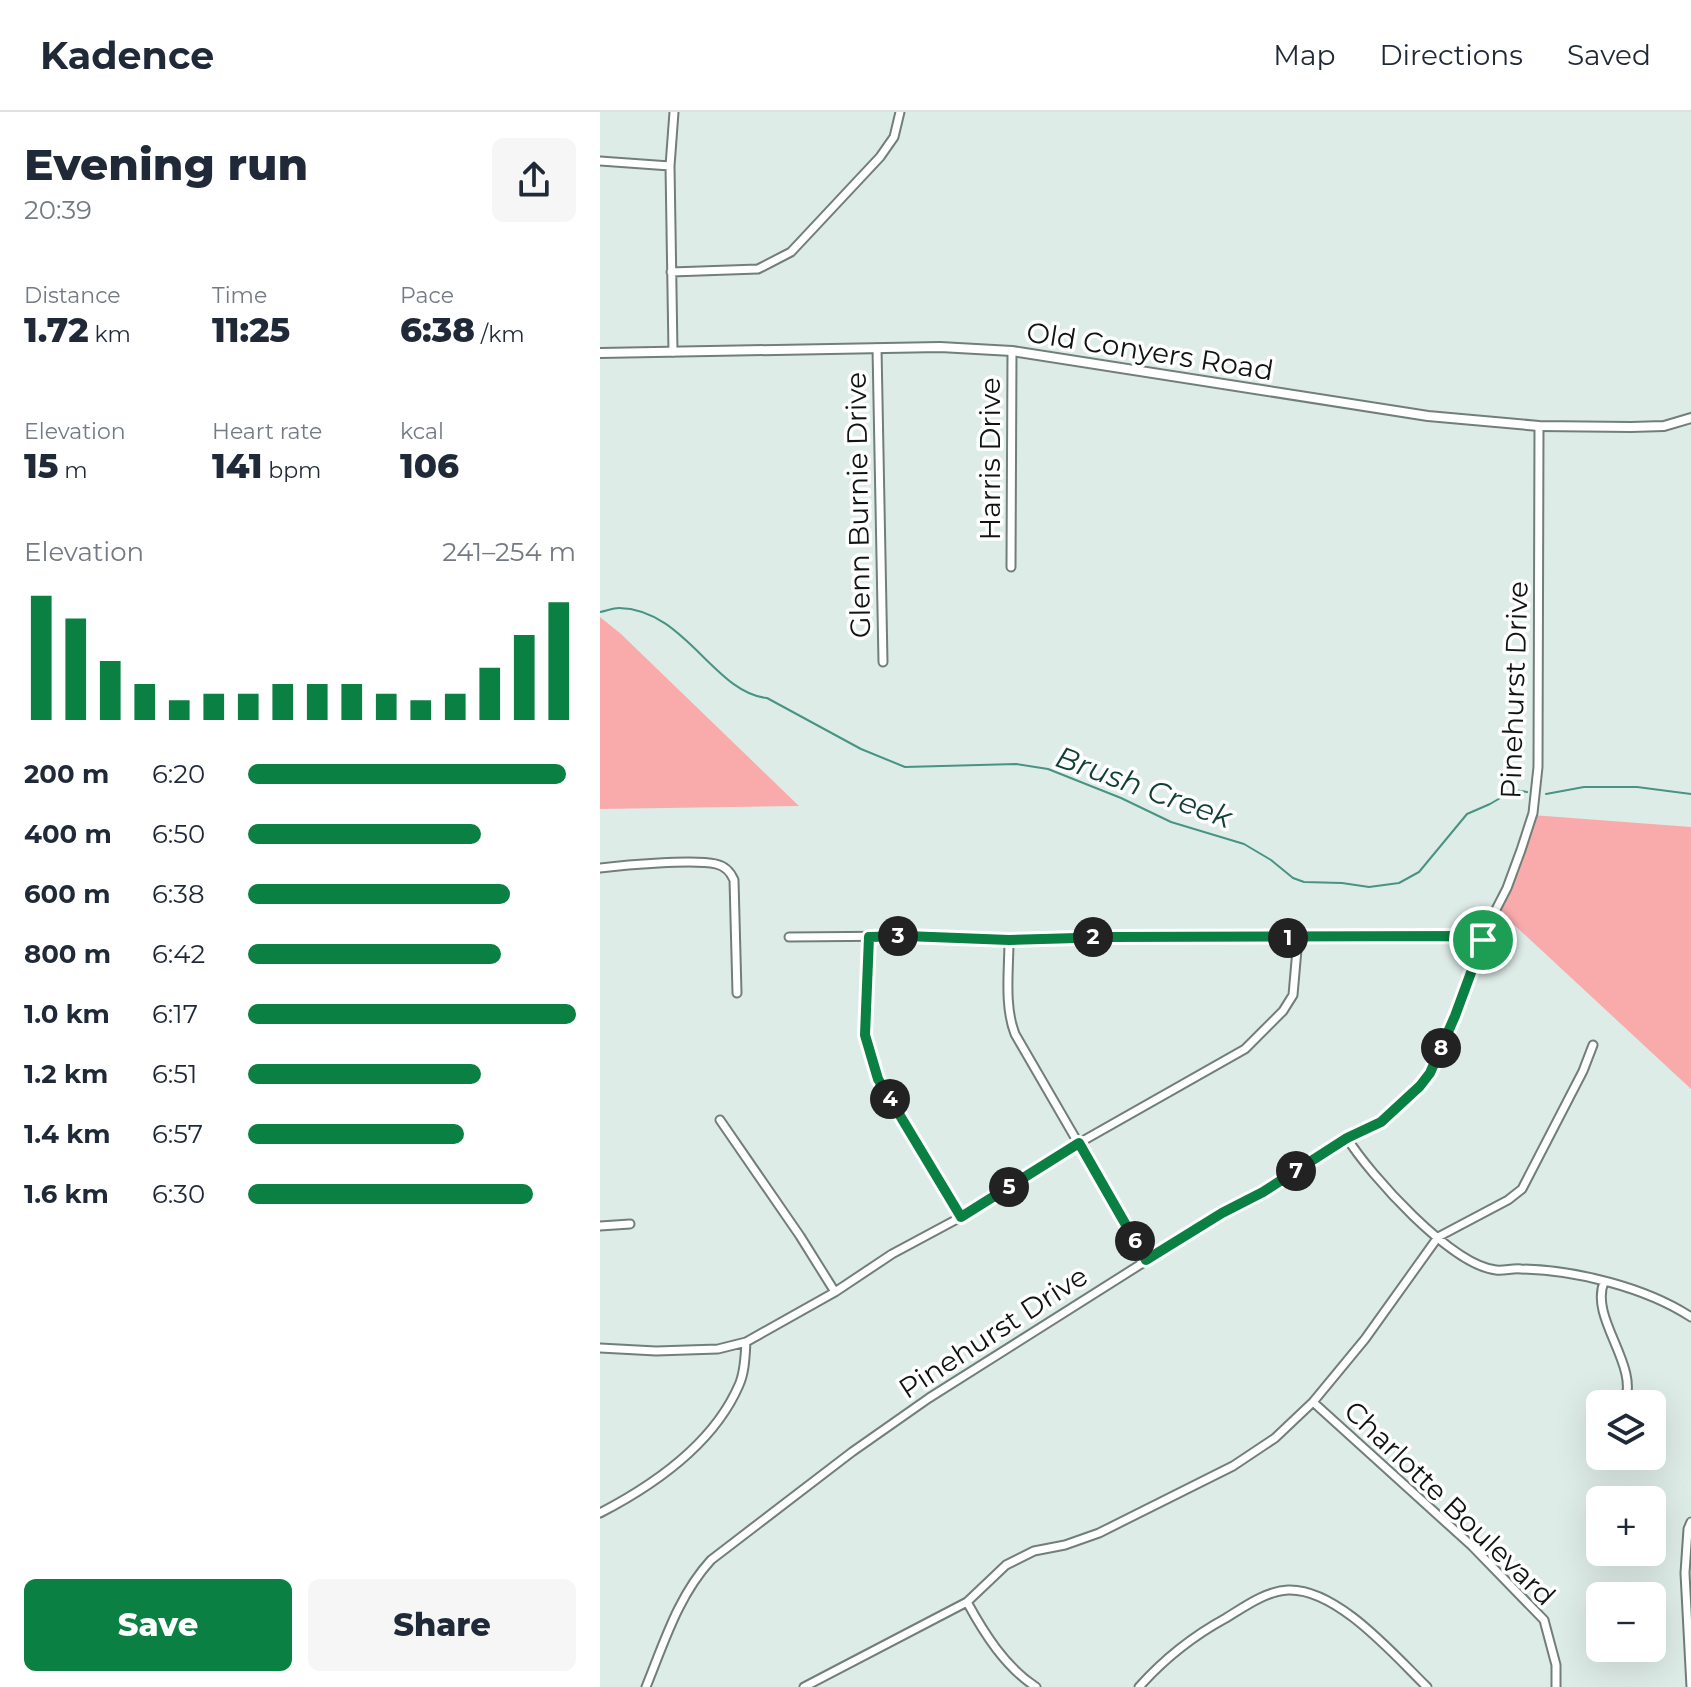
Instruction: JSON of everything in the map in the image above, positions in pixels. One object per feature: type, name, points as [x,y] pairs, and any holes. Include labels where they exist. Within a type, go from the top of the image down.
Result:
[{"type":"street","points":[[673,352],[670,166],[674,112]]},
{"type":"street","points":[[671,272],[758,269],[791,252],[880,157],[894,137],[900,112]]},
{"type":"street","points":[[600,161],[670,166]]},
{"type":"street","name":"Old Conyers Road","points":[[600,353],[940,347],[1012,351],[1428,416],[1539,426],[1664,426],[1691,418]]},
{"type":"street","name":"Glenn Burnie Drive","points":[[877,348],[883,662]]},
{"type":"street","name":"Harris Drive","points":[[1011,567],[1012,351]]},
{"type":"street","name":"Pinehurst Drive","points":[[646,1687],[685,1594],[711,1560],[891,1425],[1222,1213],[1263,1192],[1347,1138],[1381,1122],[1430,1073],[1455,1016],[1486,929],[1507,888],[1533,813],[1538,767],[1539,426]]},
{"type":"street","points":[[600,868],[695,863],[718,864],[731,873],[734,880],[737,993]]},
{"type":"street","points":[[789,937],[1009,940],[1474,936],[1483,940]]},
{"type":"street","points":[[869,937],[865,1035],[878,1079],[961,1217]]},
{"type":"street","points":[[600,1348],[656,1351],[718,1349],[746,1342],[835,1292],[892,1254],[961,1217],[1142,1105],[1228,1060],[1263,1033],[1293,995],[1298,938]]},
{"type":"street","points":[[1009,940],[1012,1024],[1043,1085],[1146,1260]]},
{"type":"street","points":[[804,1687],[818,1684],[967,1602],[1006,1565],[1034,1551],[1065,1545],[1099,1533],[1233,1466],[1275,1438],[1313,1402],[1365,1339],[1438,1237],[1508,1200],[1522,1189],[1583,1071],[1593,1045]]},
{"type":"street","points":[[720,1120],[835,1292]]},
{"type":"street","points":[[1347,1138],[1362,1163],[1438,1237],[1467,1260],[1497,1270],[1520,1268],[1577,1274],[1651,1297],[1691,1317]]},
{"type":"street","points":[[600,1226],[630,1224]]},
{"type":"street","points":[[1604,1282],[1605,1312],[1622,1362],[1626,1390]]},
{"type":"street","points":[[600,1513],[633,1496],[662,1474],[716,1424],[740,1384],[746,1342]]},
{"type":"street","name":"Charlotte Boulevard","points":[[1313,1402],[1472,1546],[1544,1620],[1556,1665],[1556,1687]]},
{"type":"street","points":[[1691,1522],[1685,1573],[1691,1687]]},
{"type":"street","points":[[1139,1687],[1175,1652],[1213,1625],[1251,1603],[1286,1590],[1309,1593],[1332,1604],[1381,1641],[1427,1687]]},
{"type":"street","points":[[967,1602],[984,1632],[1006,1660],[1036,1687]]},
{"type":"shaded area","points":[[600,617],[621,634],[799,806],[600,809]]},
{"type":"shaded area","points":[[1532,815],[1691,827],[1691,1089],[1497,909]]},
{"type":"waterway","name":"Brush Creek","points":[[600,612],[619,608],[642,612],[663,622],[714,668],[748,693],[767,698],[861,749],[905,767],[1016,764],[1048,769],[1171,822],[1244,844],[1293,878],[1304,882],[1369,887],[1399,883],[1419,872],[1467,814],[1514,790],[1527,792]]},
{"type":"waterway","name":"Brush Creek","points":[[1546,794],[1584,787],[1637,787],[1691,794]]},
{"type":"route","points":[[1474,936],[1483,940],[1455,1016],[1430,1073],[1420,1086],[1381,1122],[1347,1138],[1263,1192],[1222,1213],[1146,1260],[1079,1143],[961,1217],[878,1079],[865,1035],[869,937],[1009,940],[1474,936]]}]
